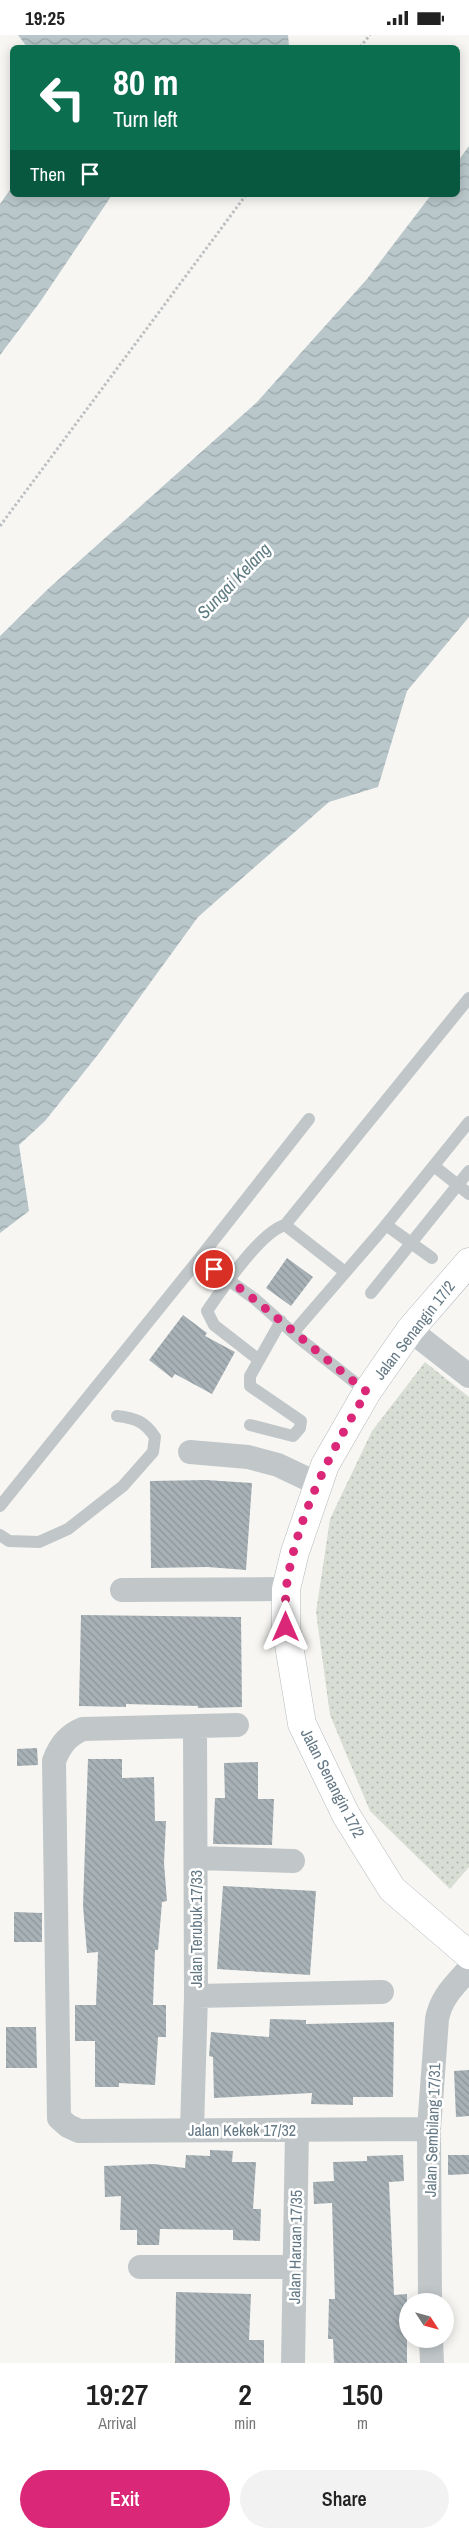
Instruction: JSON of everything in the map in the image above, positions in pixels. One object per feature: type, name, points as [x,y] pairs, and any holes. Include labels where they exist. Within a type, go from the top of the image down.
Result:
[{"type":"street","name":"Jalan Senangin 17/2","points":[[469,1261],[410,1330],[367,1392],[334,1448],[318,1484],[295,1552],[286,1589],[286,1627],[302,1724],[346,1815],[392,1889],[469,1955]]},
{"type":"street","points":[[410,1330],[469,1376]]},
{"type":"street","points":[[190,1452],[248,1457],[278,1465],[318,1484]]},
{"type":"street","points":[[122,1590],[286,1589]]},
{"type":"street","points":[[195,1728],[236,1725]]},
{"type":"street","name":"Jalan Terubuk 17/33","points":[[192,2129],[196,1996],[195,1728]]},
{"type":"street","name":"Jalan Kekek 17/32","points":[[195,1728],[83,1729],[72,1733],[59,1748],[54,1761],[60,2118],[68,2126],[79,2131],[429,2129]]},
{"type":"street","points":[[196,1858],[293,1861]]},
{"type":"street","name":"Jalan Sembilang 17/31","points":[[430,2293],[429,2129],[440,2005],[446,1995],[469,1969]]},
{"type":"street","points":[[196,1996],[382,1992]]},
{"type":"street","name":"Jalan Haruan 17/35","points":[[293,2363],[297,2131]]},
{"type":"street","points":[[140,2267],[294,2267]]},
{"type":"street","points":[[431,2348],[432,2363]]},
{"type":"lane","points":[[259,1361],[214,1325],[207,1311],[228,1280],[268,1235],[277,1227],[285,1225],[469,998]]},
{"type":"lane","points":[[0,1506],[309,1119]]},
{"type":"lane","points":[[293,1333],[386,1225],[469,1122]]},
{"type":"lane","points":[[434,1166],[469,1194]]},
{"type":"lane","points":[[371,1293],[469,1171]]},
{"type":"lane","points":[[285,1225],[345,1272]]},
{"type":"lane","points":[[386,1225],[432,1258]]},
{"type":"lane","points":[[199,1259],[281,1321],[293,1333],[367,1392]]},
{"type":"lane","points":[[250,1425],[293,1436],[300,1429],[300,1421],[250,1386],[250,1376],[281,1321]]},
{"type":"lane","points":[[0,1535],[9,1541],[38,1542],[68,1529],[123,1486],[152,1453],[155,1437],[147,1425],[134,1418],[117,1416]]},
{"type":"path","points":[[362,45],[370,35]]},
{"type":"path","points":[[0,526],[245,197]]},
{"type":"shaded area","points":[[425,1362],[469,1397],[469,1867],[450,1889],[370,1811],[330,1715],[316,1612],[330,1519],[372,1431]]},
{"type":"water","points":[[18,35],[288,35],[289,45],[26,45]]},
{"type":"water","name":"Sungai Kelang","points":[[469,146],[469,617],[407,691],[378,787],[329,802],[198,917],[100,1052],[45,1121],[19,1145],[29,1211],[0,1233],[0,636],[48,589],[257,402],[367,279],[429,197],[460,197],[460,158]]},
{"type":"water","points":[[10,190],[10,197],[111,197],[40,302],[0,355],[0,204]]},
{"type":"building","points":[[287,1258],[313,1277],[291,1306],[266,1288]]},
{"type":"building","points":[[183,1315],[207,1333],[205,1336],[235,1352],[212,1394],[175,1374],[172,1378],[149,1360]]},
{"type":"building","points":[[206,1480],[252,1483],[246,1570],[208,1567],[151,1568],[150,1481]]},
{"type":"building","points":[[81,1615],[241,1617],[242,1707],[198,1708],[198,1706],[126,1704],[126,1707],[79,1706]]},
{"type":"building","points":[[37,1748],[38,1765],[17,1766],[17,1749]]},
{"type":"building","points":[[88,1759],[122,1759],[122,1778],[154,1777],[155,1821],[166,1821],[164,1863],[167,1901],[162,1902],[158,1950],[155,1950],[153,2005],[166,2005],[166,2037],[158,2037],[155,2085],[119,2083],[119,2087],[95,2087],[95,2041],[75,2041],[75,2005],[96,2005],[98,1952],[87,1953],[83,1906]]},
{"type":"building","points":[[258,1762],[258,1799],[274,1799],[272,1845],[213,1844],[215,1798],[225,1798],[224,1763]]},
{"type":"building","points":[[223,1886],[316,1891],[310,1975],[217,1969]]},
{"type":"building","points":[[14,1912],[42,1913],[42,1942],[14,1942]]},
{"type":"building","points":[[270,2019],[306,2020],[306,2024],[394,2022],[393,2097],[353,2097],[353,2105],[311,2104],[312,2093],[214,2098],[213,2057],[209,2056],[211,2032],[269,2037]]},
{"type":"building","points":[[6,2027],[36,2027],[37,2068],[6,2068]]},
{"type":"building","points":[[469,2070],[469,2116],[456,2117],[454,2071]]},
{"type":"building","points":[[210,2150],[233,2151],[232,2162],[256,2162],[253,2209],[261,2209],[260,2241],[233,2240],[233,2230],[160,2229],[159,2245],[137,2245],[137,2230],[120,2230],[121,2196],[105,2197],[104,2166],[154,2164],[185,2168],[186,2155],[210,2156]]},
{"type":"building","points":[[403,2155],[404,2181],[389,2182],[394,2295],[399,2295],[399,2348],[407,2348],[407,2363],[334,2363],[333,2339],[328,2339],[329,2299],[335,2299],[332,2203],[314,2204],[313,2182],[334,2181],[333,2162],[367,2161],[367,2156]]},
{"type":"building","points":[[448,2155],[469,2155],[469,2174],[448,2175]]},
{"type":"building","points":[[176,2292],[251,2294],[249,2340],[264,2340],[264,2363],[175,2363]]},
{"type":"route","points":[[214,1269],[255,1299],[300,1339],[367,1392],[348,1422],[325,1465],[310,1504],[286,1589],[286,1627]]}]
